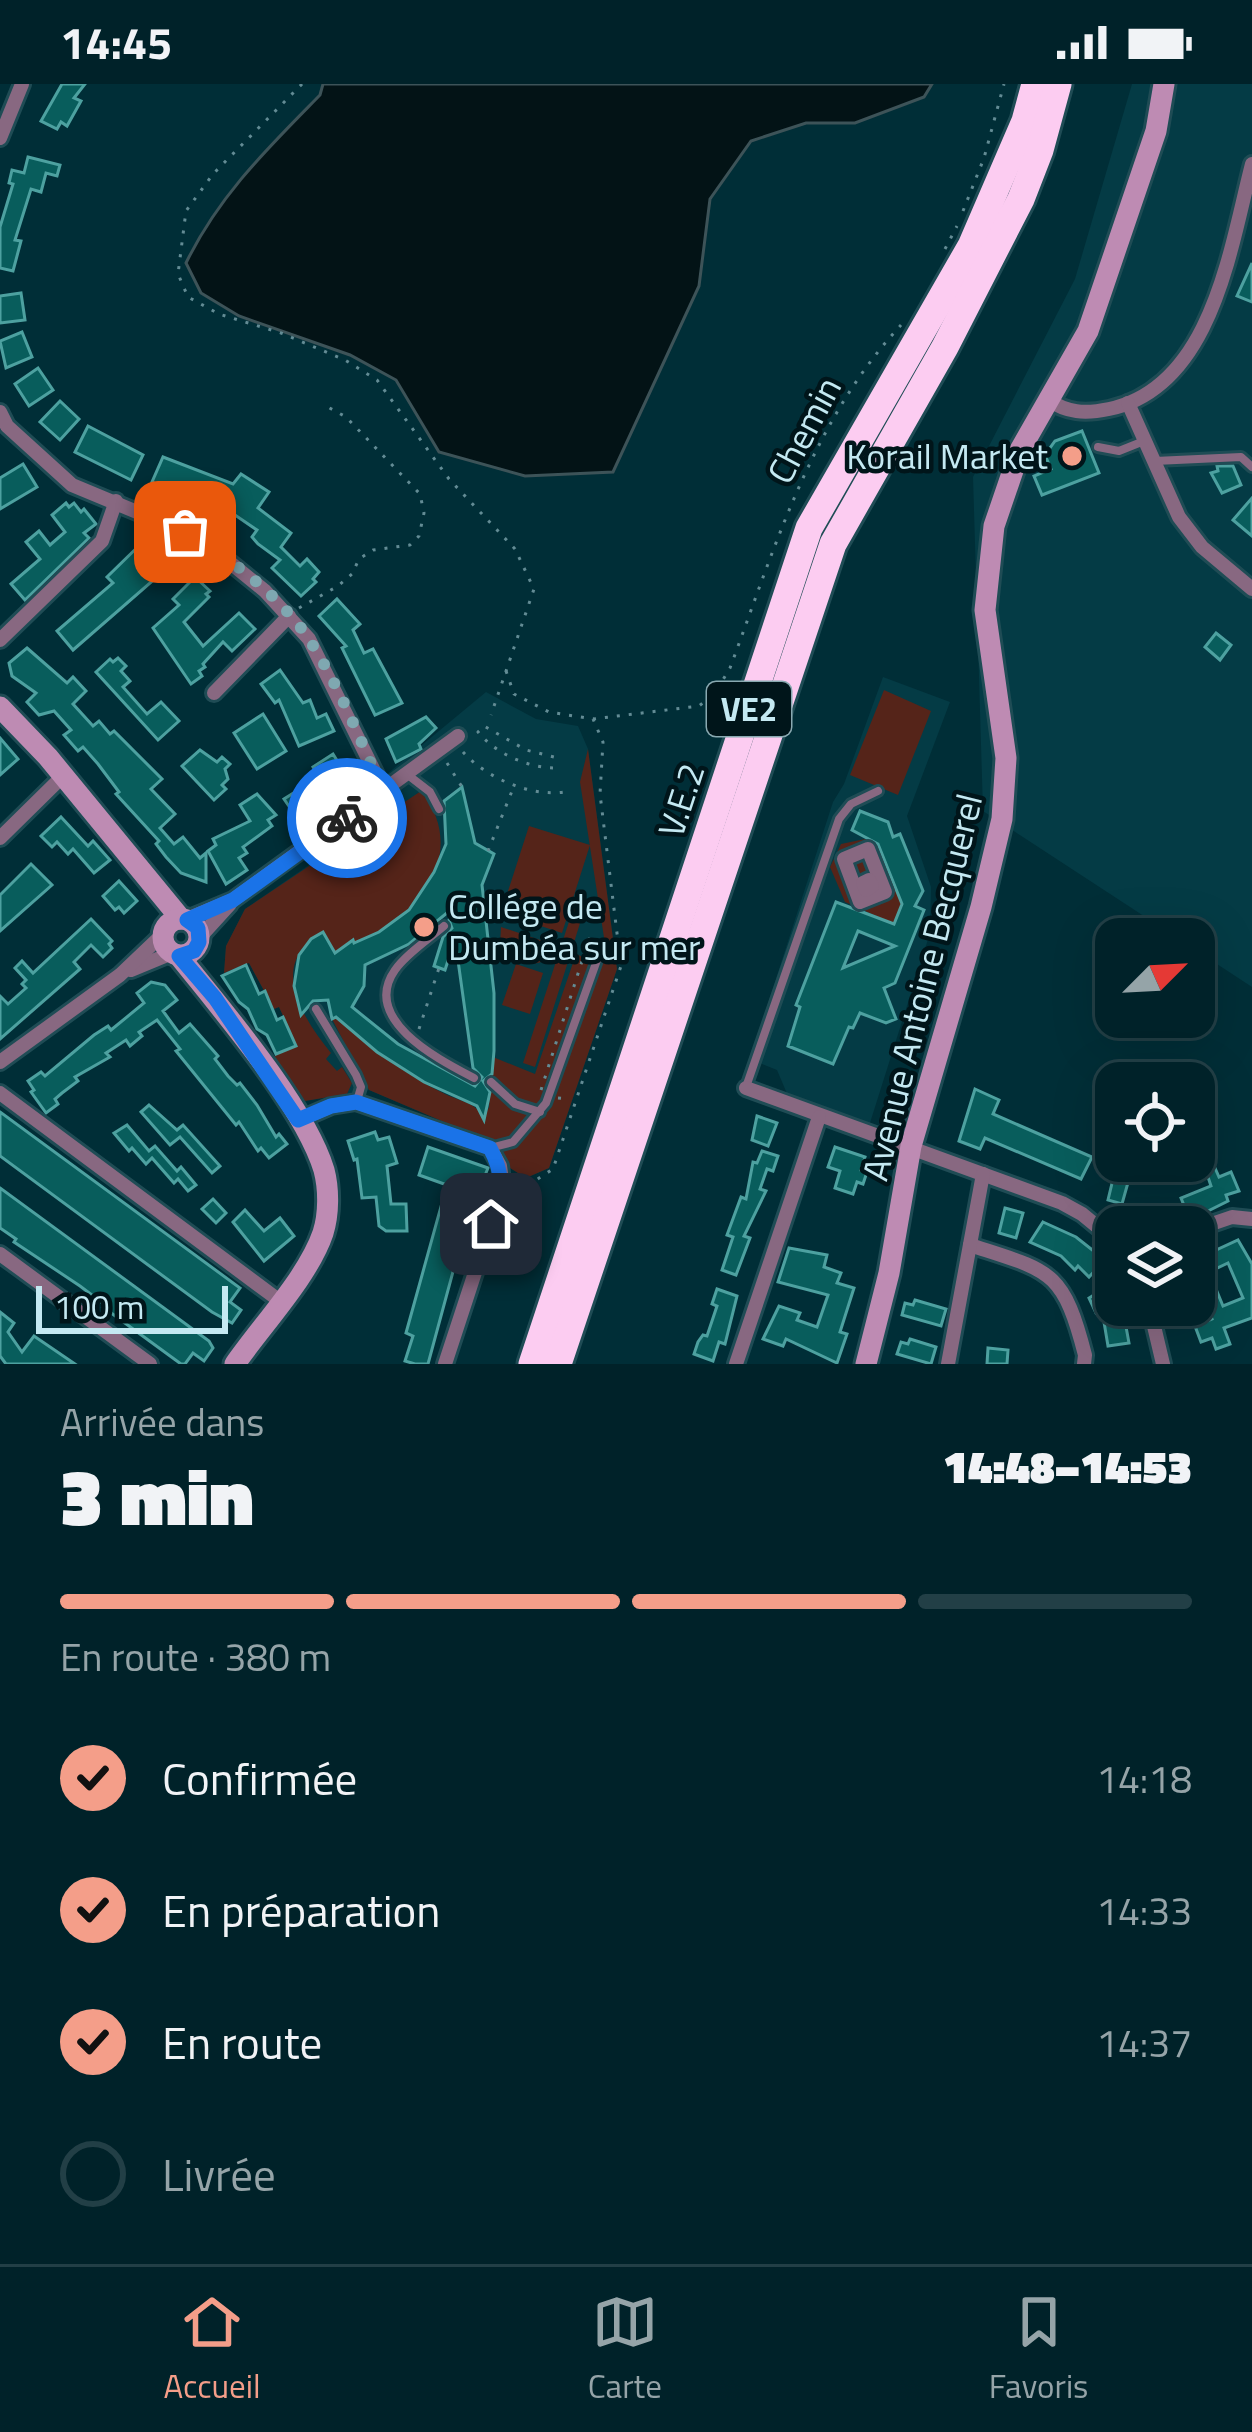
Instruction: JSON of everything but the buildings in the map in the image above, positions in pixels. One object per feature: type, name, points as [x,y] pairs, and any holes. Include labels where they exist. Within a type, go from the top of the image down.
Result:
[{"type":"highway","name":"V.E.2","points":[[532,1364],[809,528],[971,246],[1025,121],[1035,84]]},
{"type":"highway","name":"V.E.2","points":[[558,1364],[833,544],[945,347],[1021,199],[1058,84]]},
{"type":"street","points":[[1,132],[22,84]]},
{"type":"street","name":"Avenue Antoine Becquerel","points":[[866,1364],[889,1274],[911,1146],[997,847],[1006,758],[985,610],[988,564],[1006,482],[1088,331],[1156,131],[1164,84]]},
{"type":"street","points":[[1047,399],[1076,412],[1128,404],[1184,361],[1205,320],[1236,232],[1252,164]]},
{"type":"street","points":[[1128,404],[1179,517],[1202,547],[1252,590]]},
{"type":"street","points":[[2,423],[72,485],[211,547],[265,591],[309,639],[383,791]]},
{"type":"street","points":[[0,640],[102,541],[116,501]]},
{"type":"street","points":[[214,693],[289,616]]},
{"type":"street","points":[[0,707],[150,882],[215,998],[298,1120],[324,1171],[328,1202],[322,1235],[235,1364]]},
{"type":"street","points":[[0,1062],[405,773],[457,741]]},
{"type":"street","points":[[0,838],[63,776]]},
{"type":"street","points":[[746,1088],[1062,1203],[1095,1225]]},
{"type":"street","points":[[0,1094],[280,1301]]},
{"type":"street","points":[[298,1120],[356,1102],[490,1148],[500,1166],[503,1186],[446,1364]]},
{"type":"street","points":[[736,1364],[819,1117]]},
{"type":"street","points":[[948,1364],[982,1174]]},
{"type":"street","points":[[1215,1223],[1232,1217],[1252,1219]]},
{"type":"street","points":[[970,1245],[1051,1276],[1069,1299],[1084,1364]]},
{"type":"street","points":[[0,1254],[150,1364]]},
{"type":"street","points":[[1154,1326],[1163,1364]]},
{"type":"lane","points":[[1098,447],[1119,451],[1145,441]]},
{"type":"lane","points":[[1154,461],[1241,458],[1252,467]]},
{"type":"lane","points":[[405,773],[430,792],[439,808]]},
{"type":"lane","points":[[746,1088],[839,819],[851,804],[878,791]]},
{"type":"lane","points":[[444,926],[393,972],[387,998],[396,1027],[474,1078]]},
{"type":"lane","points":[[490,1148],[513,1142],[550,1093],[603,947]]},
{"type":"lane","points":[[316,1009],[356,1075],[361,1087],[356,1102]]},
{"type":"lane","points":[[491,1082],[515,1104],[540,1106]]},
{"type":"path","points":[[302,84],[213,174],[187,212],[178,274],[188,297],[219,314],[345,360],[377,380],[449,479],[515,549],[534,589],[490,715]]},
{"type":"path","points":[[941,257],[984,158],[1004,84]]},
{"type":"path","name":"Chemin","points":[[592,719],[699,706],[716,692],[730,668],[799,484],[824,435],[846,393],[914,311]]},
{"type":"path","points":[[289,616],[338,586],[352,574],[359,559],[373,550],[410,544],[419,536],[424,513],[420,494],[346,417],[326,406]]},
{"type":"path","points":[[500,1166],[520,1180],[536,1180],[553,1169],[621,966],[600,794],[603,742],[592,719],[549,712],[514,694],[506,670]]},
{"type":"path","points":[[553,768],[522,762],[495,748],[478,731],[484,726],[526,750],[554,757]]},
{"type":"path","points":[[457,741],[466,758],[515,784],[536,793],[564,792],[566,798]]},
{"type":"path","points":[[522,762],[526,750]]},
{"type":"path","points":[[443,757],[462,788]]},
{"type":"path","points":[[488,851],[515,784]]},
{"type":"path","points":[[540,1106],[544,1091],[538,1089],[589,939],[603,947]]},
{"type":"path","points":[[416,1042],[439,968]]},
{"type":"shaded area","points":[[323,84],[932,84],[924,97],[855,123],[806,123],[751,141],[710,199],[699,286],[613,472],[525,476],[439,452],[396,380],[350,355],[239,316],[201,293],[186,263],[199,238],[246,173],[320,95]]},
{"type":"shaded area","points":[[1132,84],[1252,84],[1252,987],[1215,963],[1215,918],[1147,918],[983,811],[973,477],[1075,279]]},
{"type":"shaded area","points":[[883,677],[950,702],[907,816],[931,887],[930,933],[869,1126],[788,1096],[777,1070],[750,1059],[833,802]]},
{"type":"shaded area","points":[[884,690],[931,711],[898,795],[850,775]]},
{"type":"shaded area","name":"Collége de Dumbéa sur mer","points":[[486,692],[536,719],[578,726],[588,749],[617,969],[549,1168],[526,1178],[507,1166],[498,1145],[369,1090],[305,1101],[272,1057],[297,1046],[279,1007],[274,1009],[249,963],[224,973],[226,946],[245,909],[399,803],[387,774]]},
{"type":"shaded area","points":[[588,749],[617,969],[549,1168],[526,1178],[507,1166],[498,1145],[369,1090],[332,1019],[336,1017],[416,1078],[472,1105],[484,1118],[493,1057],[535,1074],[576,954],[583,957],[589,939],[605,944],[580,782]]},
{"type":"shaded area","points":[[421,791],[439,826],[441,844],[423,893],[395,921],[355,947],[352,941],[335,953],[323,932],[296,959],[293,975],[301,1008],[331,1053],[326,1059],[337,1071],[342,1067],[352,1083],[347,1094],[305,1101],[272,1057],[297,1046],[279,1007],[274,1009],[249,963],[224,973],[226,946],[245,909]]},
{"type":"shaded area","points":[[529,826],[590,845],[562,933],[501,913]]},
{"type":"shaded area","points":[[865,839],[877,844],[902,904],[894,924],[845,902],[830,867],[841,844]]},
{"type":"shaded area","points":[[576,900],[586,904],[535,1067],[523,1063]]},
{"type":"shaded area","points":[[501,927],[558,946],[545,960],[522,962],[500,945]]},
{"type":"shaded area","points":[[516,964],[543,973],[530,1014],[502,1005]]},
{"type":"way so far","points":[[185,532],[265,591],[309,639],[383,791],[347,818]]},
{"type":"place","name":"Korail Market","points":[[1072,456]]},
{"type":"place","name":"Collége de Dumbéa sur mer","points":[[424,927]]},
{"type":"route","points":[[347,818],[233,900],[187,920],[198,928],[199,942],[194,951],[179,956],[215,998],[298,1120],[356,1102],[490,1148],[500,1166],[503,1186],[491,1224]]}]
